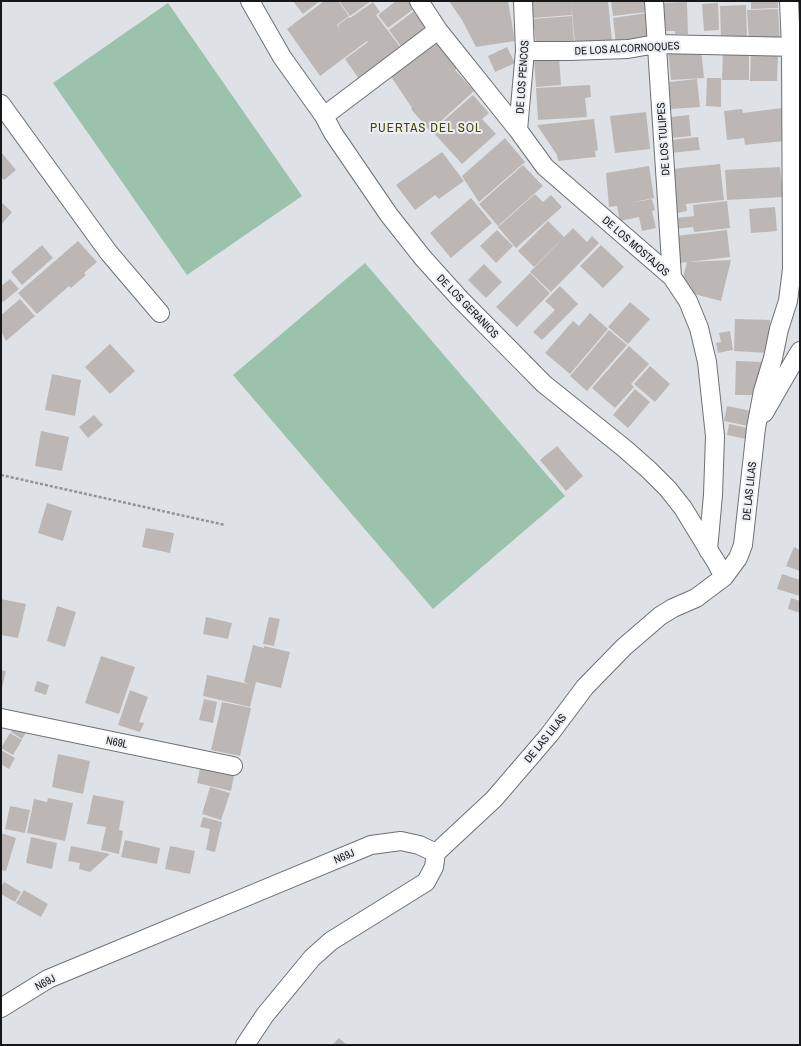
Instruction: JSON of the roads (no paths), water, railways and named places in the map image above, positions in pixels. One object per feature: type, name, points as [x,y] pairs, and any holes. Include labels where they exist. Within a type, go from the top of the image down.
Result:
[{"type":"street","name":"DE LOS GERANIOS","points":[[250,1],[282,57],[324,116],[333,133],[389,215],[423,258],[460,299],[544,384],[624,448],[649,470],[668,490],[683,508],[724,577]]},
{"type":"street","name":"DE LOS MOSTAJOS","points":[[419,1],[438,30],[518,130],[545,167],[672,277],[688,301],[699,328],[707,362],[715,436],[713,495],[708,550]]},
{"type":"street","name":"DE LOS PENCOS","points":[[518,130],[526,51],[523,1]]},
{"type":"street","name":"DE LOS TULIPES","points":[[654,1],[672,277]]},
{"type":"street","name":"DE LAS LILAS","points":[[436,853],[494,799],[549,735],[585,687],[624,647],[660,616],[672,608],[696,598],[724,577],[738,558],[743,546],[756,428],[763,391],[788,301],[792,269],[796,47],[789,1]]},
{"type":"street","points":[[324,116],[438,30]]},
{"type":"street","name":"DE LOS ALCORNOQUES","points":[[526,51],[628,49],[656,44],[796,47]]},
{"type":"street","points":[[1,104],[110,253],[160,313]]},
{"type":"street","points":[[756,428],[800,351]]},
{"type":"street","name":"N69L","points":[[1,718],[233,766]]},
{"type":"street","name":"N69J","points":[[1,1008],[48,979],[371,845],[401,841],[419,845],[436,853]]},
{"type":"street","points":[[245,1045],[265,1015],[312,958],[331,941],[426,882],[434,868],[436,853]]},
{"type":"district","name":"PUERTAS DEL SOL","points":[[426,127]]}]
